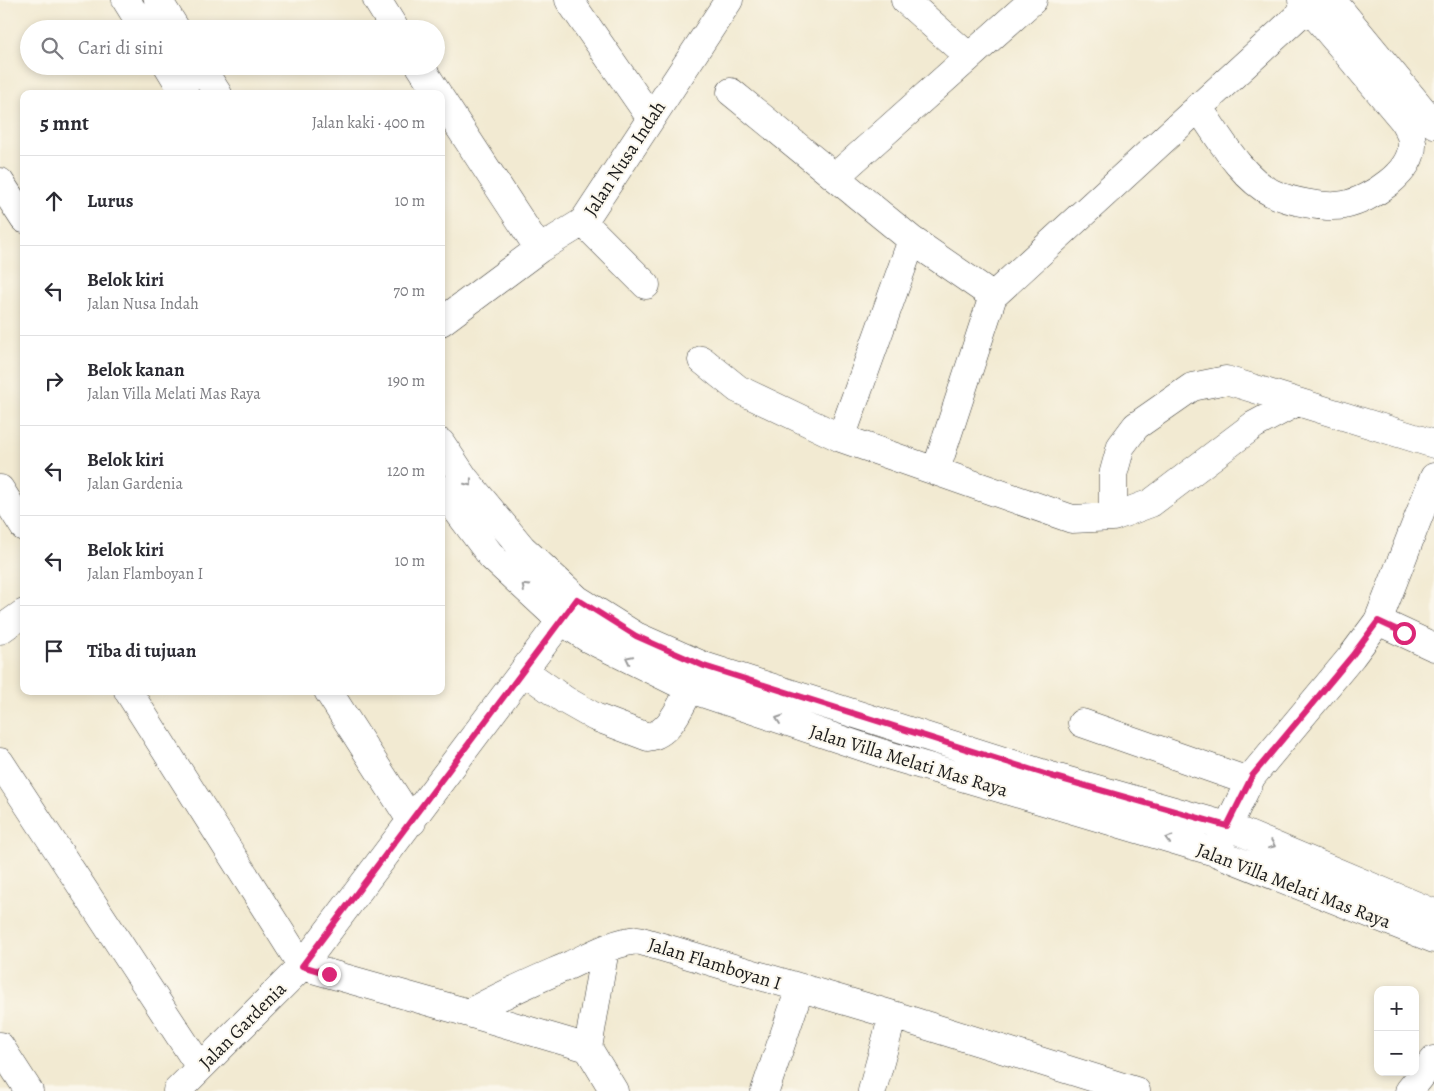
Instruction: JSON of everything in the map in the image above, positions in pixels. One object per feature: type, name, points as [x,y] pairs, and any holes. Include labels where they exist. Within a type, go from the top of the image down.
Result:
[{"type":"street","points":[[126,0],[138,20]]},
{"type":"street","points":[[158,0],[170,20]]},
{"type":"street","points":[[377,0],[390,20]]},
{"type":"street","points":[[569,0],[650,117]]},
{"type":"street","name":"Jalan Nusa Indah","points":[[445,319],[539,249],[583,222],[650,117],[729,0]]},
{"type":"street","points":[[905,0],[969,57]]},
{"type":"street","points":[[835,178],[1033,0]]},
{"type":"street","points":[[1198,107],[1251,180],[1273,193],[1307,203],[1343,205],[1383,188],[1406,167],[1412,142],[1403,120],[1315,2]]},
{"type":"street","points":[[936,470],[993,296],[1315,2]]},
{"type":"street","points":[[1315,2],[1434,124]]},
{"type":"street","points":[[173,75],[183,90]]},
{"type":"street","points":[[206,75],[215,90]]},
{"type":"street","points":[[426,75],[435,90]]},
{"type":"street","points":[[732,92],[912,240],[993,296]]},
{"type":"street","points":[[445,105],[539,249]]},
{"type":"street","points":[[0,182],[20,213]]},
{"type":"street","points":[[583,222],[646,285]]},
{"type":"street","points":[[841,438],[912,240]]},
{"type":"street","points":[[702,360],[738,389],[841,438],[1072,519],[1113,516],[1151,503],[1254,425],[1297,402]]},
{"type":"street","points":[[1113,516],[1114,475],[1121,446],[1136,426],[1192,387],[1226,380],[1434,444]]},
{"type":"street","name":"Jalan Villa Melati Mas Raya","points":[[445,449],[465,479],[522,548],[577,599],[636,636],[704,666],[1051,776],[1227,826],[1434,913]]},
{"type":"street","points":[[1215,852],[1248,781],[1278,742],[1352,656],[1378,621],[1434,477]]},
{"type":"street","points":[[11,494],[20,517]]},
{"type":"street","name":"Jalan Villa Melati Mas Raya","points":[[445,494],[492,557],[560,620],[589,639],[690,689],[881,753],[1215,852],[1434,939]]},
{"type":"street","name":"Jalan Gardenia","points":[[177,1091],[302,966],[412,822],[577,599]]},
{"type":"street","points":[[0,630],[20,616]]},
{"type":"street","points":[[1378,621],[1434,647]]},
{"type":"street","points":[[524,671],[565,700],[595,717],[648,737],[656,736],[665,731],[690,689]]},
{"type":"street","points":[[131,695],[302,966],[588,1048]]},
{"type":"street","points":[[331,695],[412,822]]},
{"type":"street","points":[[1082,723],[1248,781]]},
{"type":"street","points":[[0,762],[200,1068]]},
{"type":"street","name":"Jalan Flamboyan I","points":[[470,1013],[495,998],[605,949],[627,941],[638,940],[893,1015],[1136,1091]]},
{"type":"street","points":[[605,949],[588,1048],[614,1091]]},
{"type":"street","points":[[765,1091],[800,988]]},
{"type":"street","points":[[872,1091],[893,1015]]},
{"type":"street","points":[[0,1046],[29,1091]]},
{"type":"street","points":[[1409,1091],[1434,1060]]},
{"type":"route","points":[[329,974],[302,966],[412,822],[577,599],[636,636],[704,666],[1051,776],[1227,826],[1248,781],[1278,742],[1352,656],[1378,621],[1404,633]]}]
